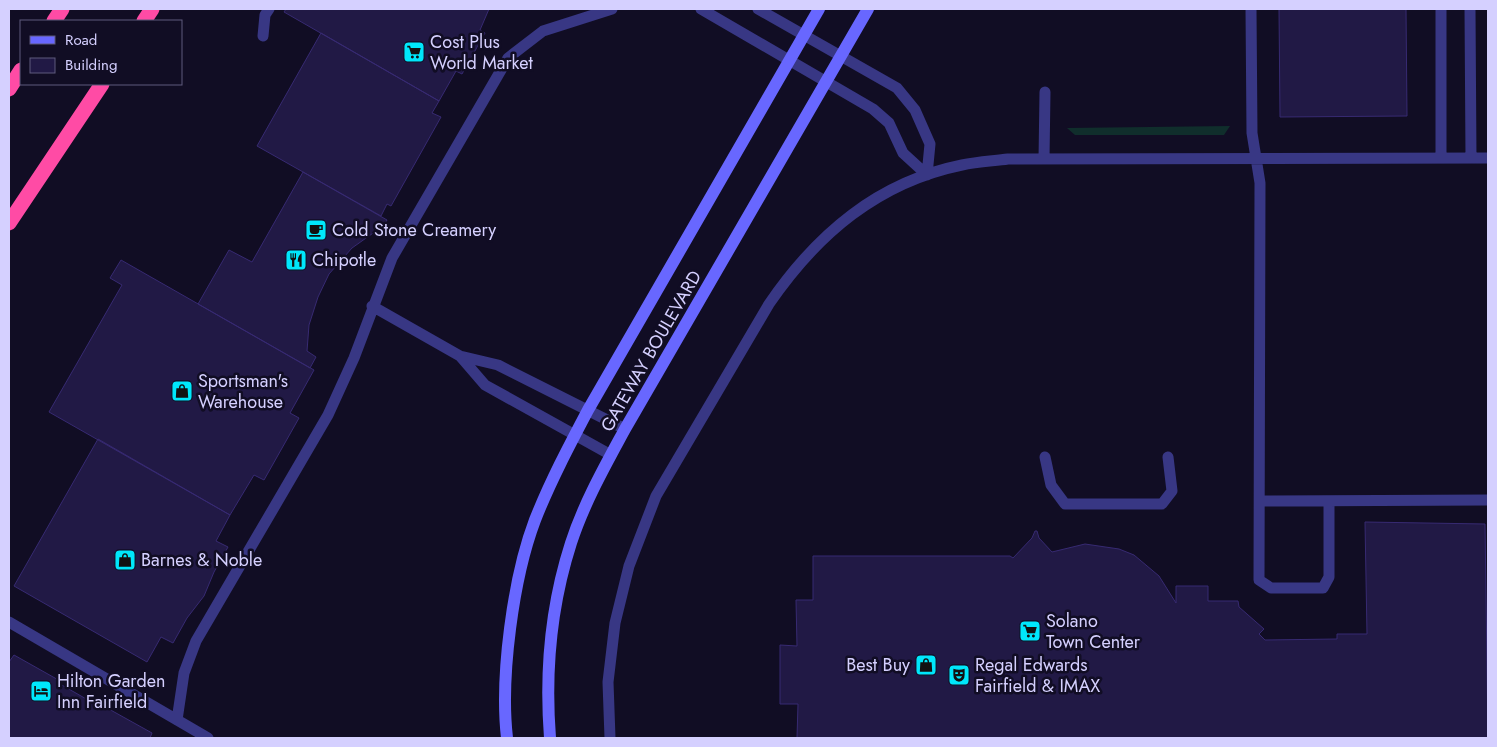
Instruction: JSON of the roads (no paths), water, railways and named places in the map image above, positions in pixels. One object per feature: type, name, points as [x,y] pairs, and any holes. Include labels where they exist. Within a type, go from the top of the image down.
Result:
[{"type":"highway","points":[[55,20],[62,9]]},
{"type":"highway","points":[[145,20],[152,9]]},
{"type":"highway","points":[[9,88],[20,72]]},
{"type":"highway","points":[[9,223],[101,85]]},
{"type":"street","name":"GATEWAY BOULEVARD","points":[[507,738],[504,715],[509,645],[516,590],[534,522],[588,410],[819,9]]},
{"type":"street","name":"GATEWAY BOULEVARD","points":[[550,738],[548,662],[556,604],[571,542],[592,492],[625,429],[868,9]]},
{"type":"lane","points":[[263,36],[265,15],[269,9]]},
{"type":"lane","points":[[177,720],[184,673],[196,641],[328,415],[354,358],[372,306],[392,258],[508,58],[543,31],[612,9]]},
{"type":"lane","points":[[701,9],[873,108],[889,123],[903,153],[927,176]]},
{"type":"lane","points":[[758,9],[897,88],[915,110],[930,144],[927,176]]},
{"type":"lane","points":[[1251,9],[1252,133],[1260,184],[1260,580],[1271,588],[1323,588],[1329,577],[1329,502]]},
{"type":"lane","points":[[1441,9],[1442,158]]},
{"type":"lane","points":[[1470,9],[1470,158]]},
{"type":"lane","points":[[1044,159],[1045,92]]},
{"type":"lane","points":[[610,738],[608,682],[615,624],[629,566],[656,496],[788,275],[820,239],[859,209],[902,184],[962,165],[1008,159],[1488,158]]},
{"type":"lane","points":[[372,306],[460,356],[498,365],[625,429]]},
{"type":"lane","points":[[460,356],[485,385],[611,455]]},
{"type":"lane","points":[[1045,457],[1051,485],[1064,504],[1098,505],[1162,504],[1172,492],[1168,457]]},
{"type":"lane","points":[[1260,501],[1488,500]]},
{"type":"lane","points":[[9,622],[208,738]]},
{"type":"place","name":"Cost Plus World Market","points":[[414,52]]},
{"type":"place","name":"Cold Stone Creamery","points":[[316,230]]},
{"type":"place","name":"Chipotle","points":[[296,260]]},
{"type":"place","name":"Sportsman's Warehouse","points":[[182,391]]},
{"type":"place","name":"Barnes & Noble","points":[[125,560]]},
{"type":"place","name":"Solano Town Center","points":[[1030,631]]},
{"type":"place","name":"Best Buy","points":[[926,665]]},
{"type":"place","name":"Regal Edwards Fairfield & IMAX","points":[[959,675]]},
{"type":"place","name":"Hilton Garden Inn Fairfield","points":[[41,691]]}]
